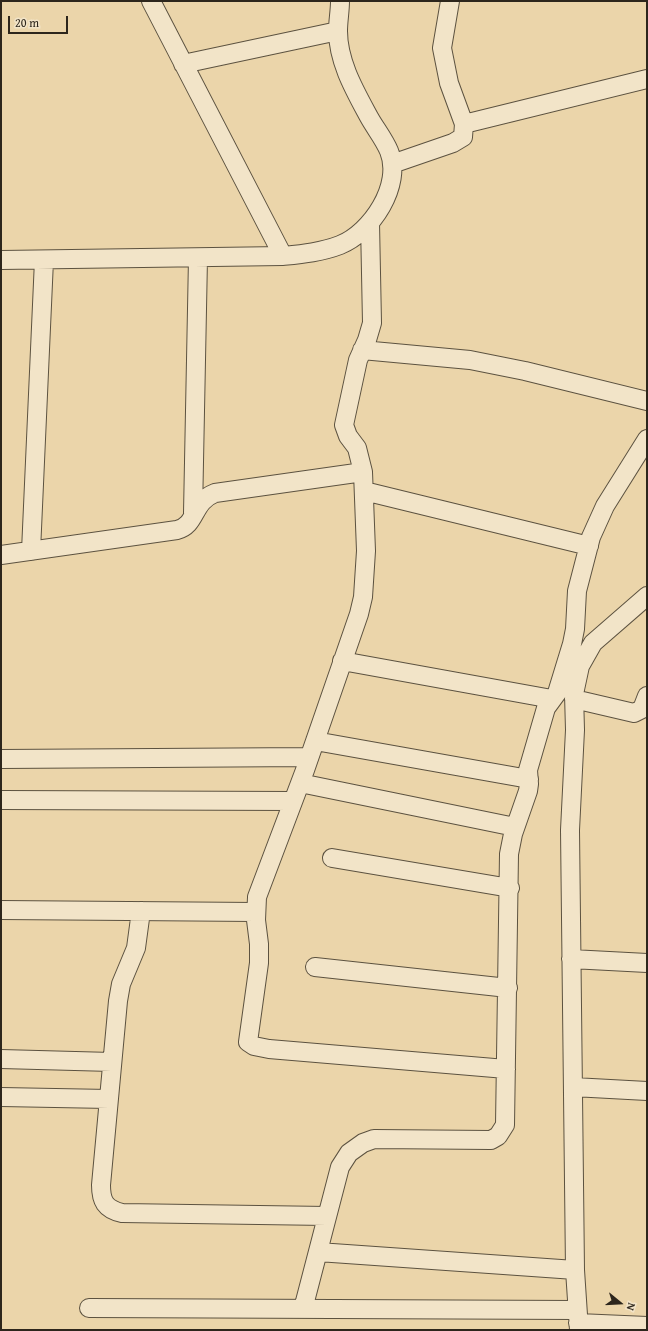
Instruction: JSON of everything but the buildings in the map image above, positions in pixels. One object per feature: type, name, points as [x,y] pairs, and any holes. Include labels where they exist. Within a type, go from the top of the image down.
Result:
[{"type":"street","points":[[151,1],[283,256]]},
{"type":"street","points":[[1,260],[283,256],[314,252],[341,245],[359,234],[370,223],[381,208],[388,193],[392,176],[392,164],[390,151],[369,116],[348,74],[340,52],[338,31],[340,1]]},
{"type":"street","points":[[392,164],[453,143],[463,136],[464,124],[449,83],[442,48],[450,1]]},
{"type":"street","points":[[183,64],[338,31]]},
{"type":"street","points":[[464,124],[647,79]]},
{"type":"street","points":[[370,223],[372,323],[367,340],[362,350],[344,425],[348,436],[357,448],[363,472],[366,551],[363,597],[359,614],[309,758],[257,897],[256,912],[259,963],[248,1038],[251,1045],[269,1049],[506,1069]]},
{"type":"street","points":[[194,513],[198,258]]},
{"type":"street","points":[[31,551],[44,260]]},
{"type":"street","points":[[362,350],[470,360],[525,371],[647,401]]},
{"type":"street","points":[[578,1321],[575,1270],[570,830],[575,730],[574,664],[577,591],[588,546],[605,506],[647,439]]},
{"type":"street","points":[[1,555],[176,530],[187,525],[201,502],[215,493],[363,472]]},
{"type":"street","points":[[364,491],[588,546]]},
{"type":"street","points":[[303,1309],[340,1166],[348,1153],[363,1143],[382,1138],[491,1140],[498,1136],[505,1126],[510,888],[509,854],[515,827],[528,791],[528,770],[547,705],[557,694],[574,664],[586,653],[600,636],[647,596]]},
{"type":"street","points":[[342,661],[552,699]]},
{"type":"street","points":[[574,699],[634,713],[642,709],[647,696]]},
{"type":"street","points":[[315,741],[529,779]]},
{"type":"street","points":[[1,759],[309,758]]},
{"type":"street","points":[[300,783],[515,827]]},
{"type":"street","points":[[1,800],[293,801]]},
{"type":"street","points":[[332,858],[510,888]]},
{"type":"street","points":[[1,910],[256,912]]},
{"type":"street","points":[[141,911],[136,948],[122,984],[118,1002],[101,1196],[104,1205],[122,1213],[328,1216]]},
{"type":"street","points":[[571,959],[647,963]]},
{"type":"street","points":[[315,967],[508,988]]},
{"type":"street","points":[[1,1059],[112,1062]]},
{"type":"street","points":[[573,1087],[647,1091]]},
{"type":"street","points":[[1,1098],[109,1099]]},
{"type":"street","points":[[318,1252],[575,1270]]},
{"type":"street","points":[[89,1308],[303,1309],[578,1321],[647,1326]]}]
